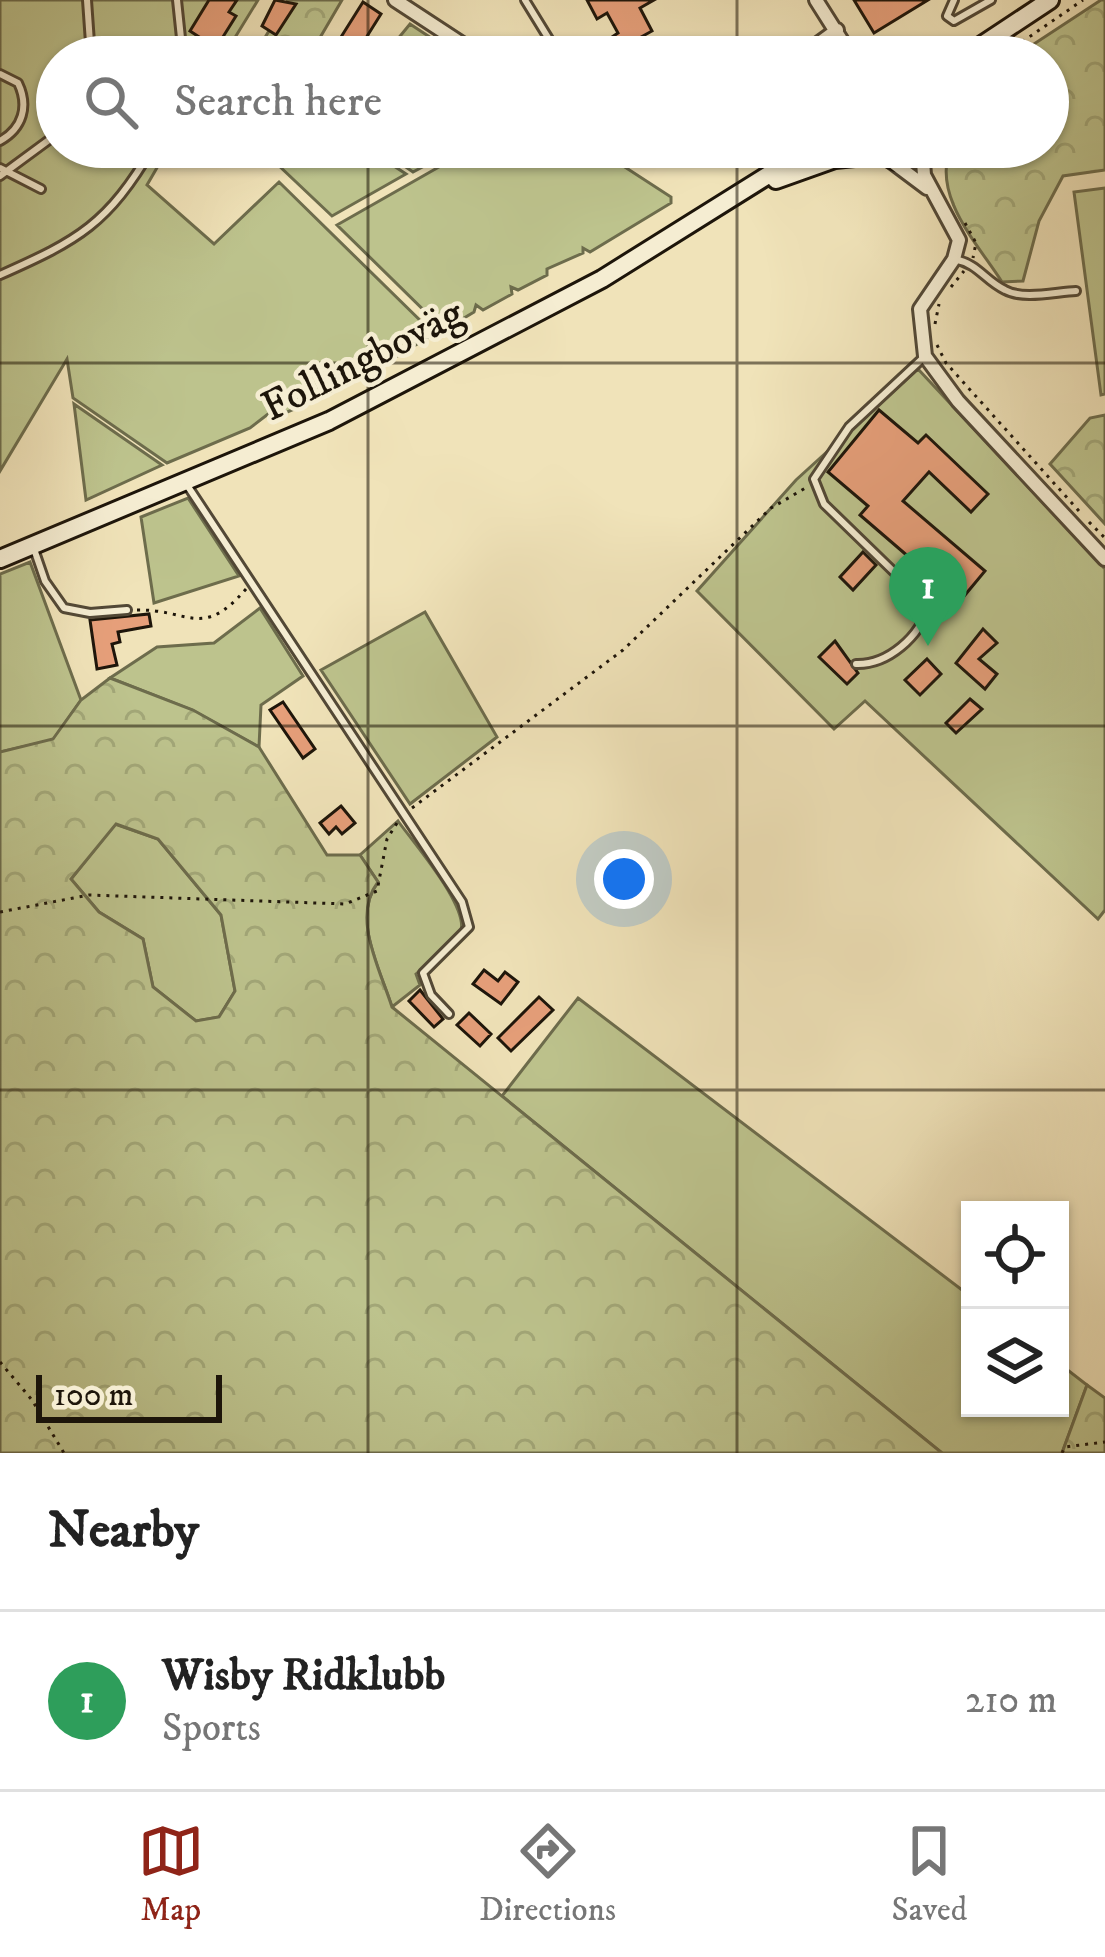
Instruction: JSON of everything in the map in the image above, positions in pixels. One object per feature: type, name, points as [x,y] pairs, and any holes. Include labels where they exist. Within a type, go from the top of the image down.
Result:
[{"type":"main road","points":[[993,36],[1050,0]]},
{"type":"main road","points":[[995,36],[999,32]]},
{"type":"main road","name":"Follingboväg","points":[[0,559],[329,422],[581,290],[780,168]]},
{"type":"main road","name":"Follingboväg","points":[[741,193],[812,168]]},
{"type":"street","points":[[395,0],[450,36]]},
{"type":"street","points":[[816,0],[841,36]]},
{"type":"street","points":[[897,168],[933,193],[955,223],[959,240],[954,259],[920,309],[925,356],[958,401],[1105,559]]},
{"type":"street","points":[[927,168],[933,193]]},
{"type":"lane","points":[[87,0],[90,36]]},
{"type":"lane","points":[[177,0],[181,36]]},
{"type":"lane","points":[[525,0],[547,36]]},
{"type":"lane","points":[[954,0],[947,16],[957,20],[992,0]]},
{"type":"lane","points":[[0,74],[18,83],[24,96],[19,125],[0,141]]},
{"type":"lane","points":[[3,172],[36,149]]},
{"type":"lane","points":[[0,275],[73,243],[110,210],[139,168]]},
{"type":"lane","points":[[3,172],[41,189]]},
{"type":"lane","points":[[954,259],[970,262],[1014,294],[1076,291]]},
{"type":"lane","points":[[856,664],[874,664],[890,657],[923,620],[928,605],[824,504],[814,483],[849,427],[925,356]]},
{"type":"lane","points":[[187,485],[462,902],[469,927],[423,973],[431,994],[449,1014]]},
{"type":"lane","points":[[33,546],[45,581],[64,608],[127,610]]},
{"type":"path","points":[[1031,36],[1083,0]]},
{"type":"path","points":[[962,218],[977,248],[938,306],[938,348],[1105,538]]},
{"type":"path","points":[[0,912],[88,895],[345,904],[377,891],[387,839],[403,815],[623,650],[771,508],[814,483]]},
{"type":"path","points":[[127,610],[149,610],[198,622],[232,605],[252,584]]},
{"type":"path","points":[[0,1362],[32,1400],[64,1453]]},
{"type":"path","points":[[1062,1453],[1064,1447],[1105,1442]]},
{"type":"green space","points":[[0,0],[258,0],[236,36],[36,36],[36,168],[157,168],[147,185],[214,244],[279,182],[434,334],[384,364],[379,360],[377,367],[331,392],[326,388],[327,395],[278,416],[272,411],[250,428],[167,463],[73,398],[67,359],[0,471]]},
{"type":"green space","points":[[288,0],[342,0],[321,36],[266,36]]},
{"type":"green space","points":[[1105,0],[1105,170],[1063,176],[1039,221],[1023,281],[1002,282],[960,218],[946,168],[1069,168],[1069,36],[1046,36]]},
{"type":"green space","points":[[410,24],[428,36],[400,36]]},
{"type":"green space","points":[[281,168],[397,168],[406,174],[332,216]]},
{"type":"green space","points":[[437,168],[626,168],[671,197],[671,203],[590,252],[583,248],[583,253],[547,269],[547,275],[518,290],[511,287],[512,294],[483,310],[476,305],[474,312],[444,330],[337,225]]},
{"type":"green space","points":[[1105,188],[1105,394],[1101,395],[1074,192]]},
{"type":"green space","points":[[918,369],[1105,569],[1105,910],[1098,919],[865,701],[834,729],[697,591],[796,480]]},
{"type":"green space","points":[[74,404],[162,465],[86,500]]},
{"type":"green space","points":[[1105,415],[1105,524],[1050,464],[1090,418]]},
{"type":"green space","points":[[188,498],[239,576],[154,603],[141,517]]},
{"type":"green space","points":[[30,562],[81,700],[53,740],[0,752],[0,574]]},
{"type":"green space","points":[[260,608],[303,676],[261,705],[259,747],[192,710],[110,678],[157,647],[214,643]]},
{"type":"green space","points":[[425,612],[497,737],[410,804],[321,670]]},
{"type":"green space","points":[[110,678],[193,710],[259,747],[327,855],[360,855],[378,882],[370,896],[367,927],[392,1007],[942,1453],[0,1453],[0,752],[53,739],[81,700]],"holes":[[[116,824],[158,839],[221,915],[235,991],[219,1017],[196,1021],[153,987],[143,939],[99,912],[71,879]]]},
{"type":"green space","points":[[398,821],[450,895],[462,925],[450,946],[416,974],[420,985],[392,1007],[367,927],[370,896],[378,882],[360,855]]},
{"type":"green space","points":[[115,824],[158,839],[221,915],[235,991],[219,1017],[196,1021],[153,987],[143,939],[99,912],[71,879]]},
{"type":"green space","points":[[578,998],[961,1289],[961,1417],[1069,1417],[1069,1371],[1087,1385],[1062,1453],[942,1453],[502,1096]]},
{"type":"green space","points":[[1087,1385],[1105,1398],[1105,1453],[1062,1453]]},
{"type":"building","points":[[209,0],[237,0],[229,12],[236,16],[224,36],[198,36],[190,31]]},
{"type":"building","points":[[275,0],[296,4],[276,35],[262,26]]},
{"type":"building","points":[[587,0],[654,0],[640,8],[652,31],[643,36],[614,36],[618,33],[607,13],[597,19]]},
{"type":"building","points":[[854,0],[928,0],[874,33]]},
{"type":"building","points":[[363,2],[381,14],[367,36],[342,36]]},
{"type":"building","points":[[879,410],[918,443],[926,435],[988,494],[971,512],[929,472],[903,501],[985,571],[960,601],[860,515],[868,506],[828,472]]},
{"type":"building","points":[[863,552],[876,565],[853,590],[840,577]]},
{"type":"building","points":[[149,614],[151,626],[118,632],[120,642],[112,644],[117,665],[97,669],[90,620]]},
{"type":"building","points":[[983,629],[997,643],[979,659],[997,674],[985,689],[956,663]]},
{"type":"building","points":[[835,641],[858,673],[847,684],[819,657]]},
{"type":"building","points":[[927,659],[941,674],[920,695],[905,680]]},
{"type":"building","points":[[970,699],[982,709],[956,733],[946,723]]},
{"type":"building","points":[[283,702],[315,749],[303,758],[270,710]]},
{"type":"building","points":[[341,806],[355,823],[342,834],[336,827],[329,834],[320,823]]},
{"type":"building","points":[[484,970],[498,981],[505,972],[518,982],[501,1004],[473,984]]},
{"type":"building","points":[[420,990],[443,1019],[434,1027],[409,1001]]},
{"type":"building","points":[[539,997],[553,1010],[511,1051],[498,1038]]},
{"type":"building","points":[[469,1013],[491,1034],[480,1046],[457,1025]]},
{"type":"place","name":"Wisby Ridklubb","points":[[928,646]]}]
